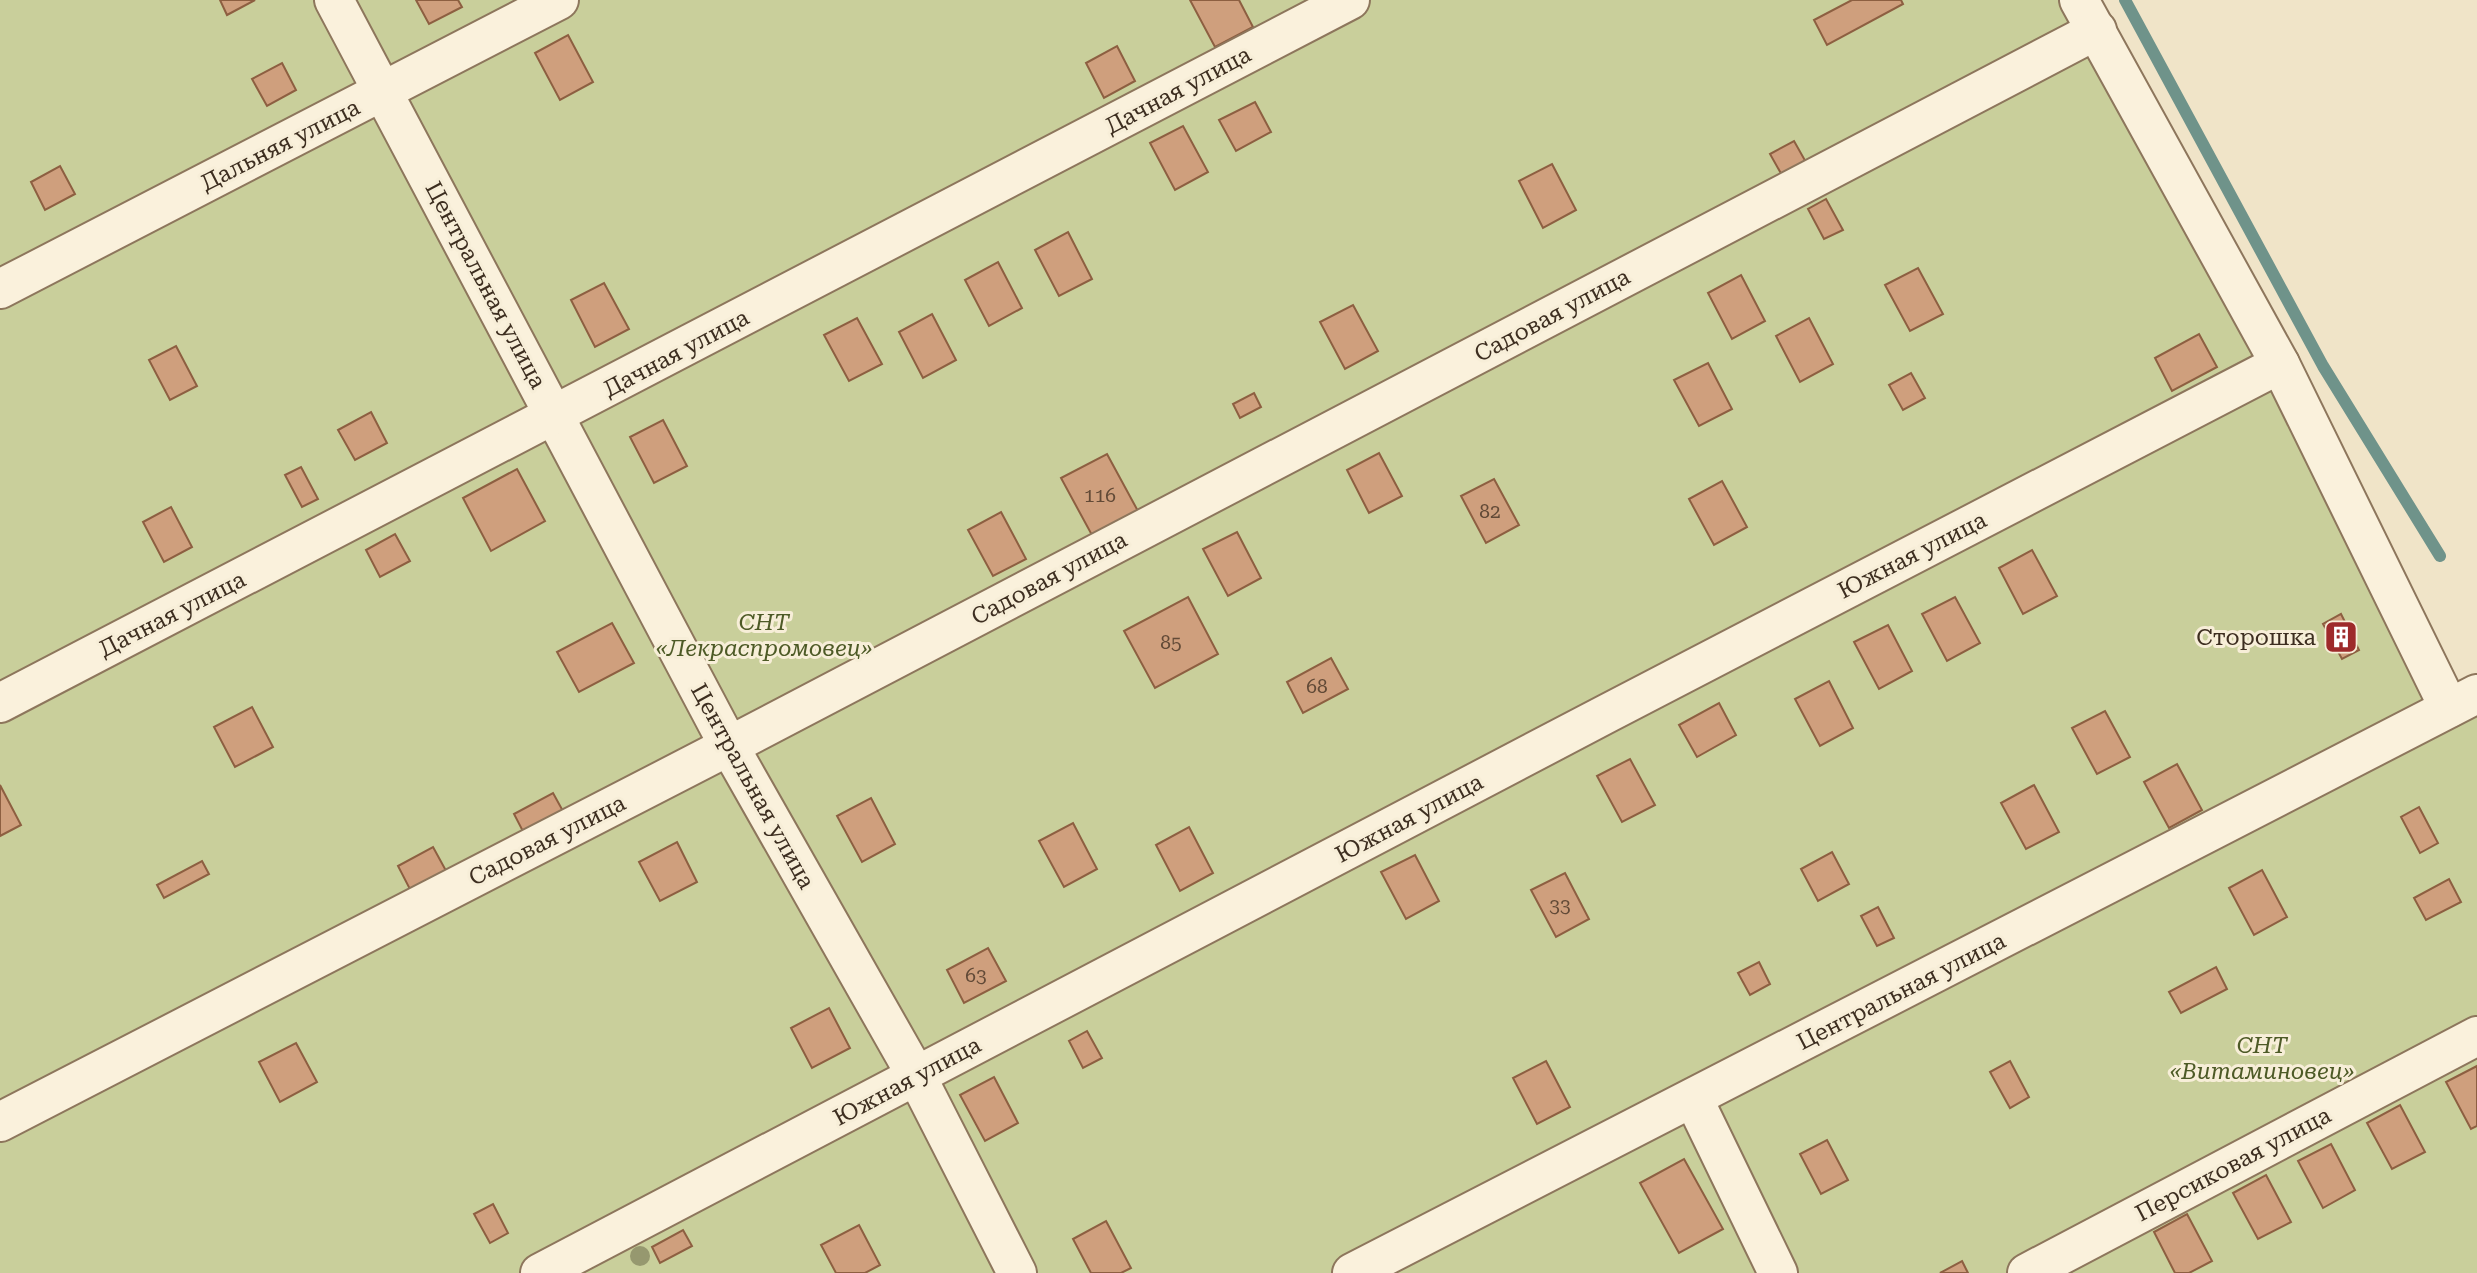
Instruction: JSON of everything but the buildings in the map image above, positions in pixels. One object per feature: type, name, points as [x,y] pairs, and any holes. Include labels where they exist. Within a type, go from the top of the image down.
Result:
[{"type":"street","name":"Центральная улица","points":[[334,0],[729,746],[917,1077],[1017,1273]]},
{"type":"street","name":"Дальняя улица","points":[[0,289],[559,0]]},
{"type":"street","name":"Дачная улица","points":[[0,704],[1350,0]]},
{"type":"street","points":[[2088,15],[2463,701]]},
{"type":"street","name":"Садовая улица","points":[[0,1122],[729,746],[2088,15]]},
{"type":"street","name":"Южная улица","points":[[540,1273],[2280,364]]},
{"type":"street","name":"Центральная улица","points":[[1352,1273],[2463,701]]},
{"type":"street","name":"Персиковая улица","points":[[2027,1273],[2477,1036]]},
{"type":"street","points":[[1693,1098],[1778,1273]]},
{"type":"green space","name":"СНТ «Лекраспромовец»","points":[[0,0],[2079,0],[2449,708],[1352,1273],[0,1273]]},
{"type":"green space","name":"СНТ «Витаминовец»","points":[[2477,701],[2477,1273],[1390,1273]]},
{"type":"waterway","points":[[2125,0],[2323,366],[2440,556]]},
{"type":"place","name":"Сторошка","points":[[2341,637]]}]
